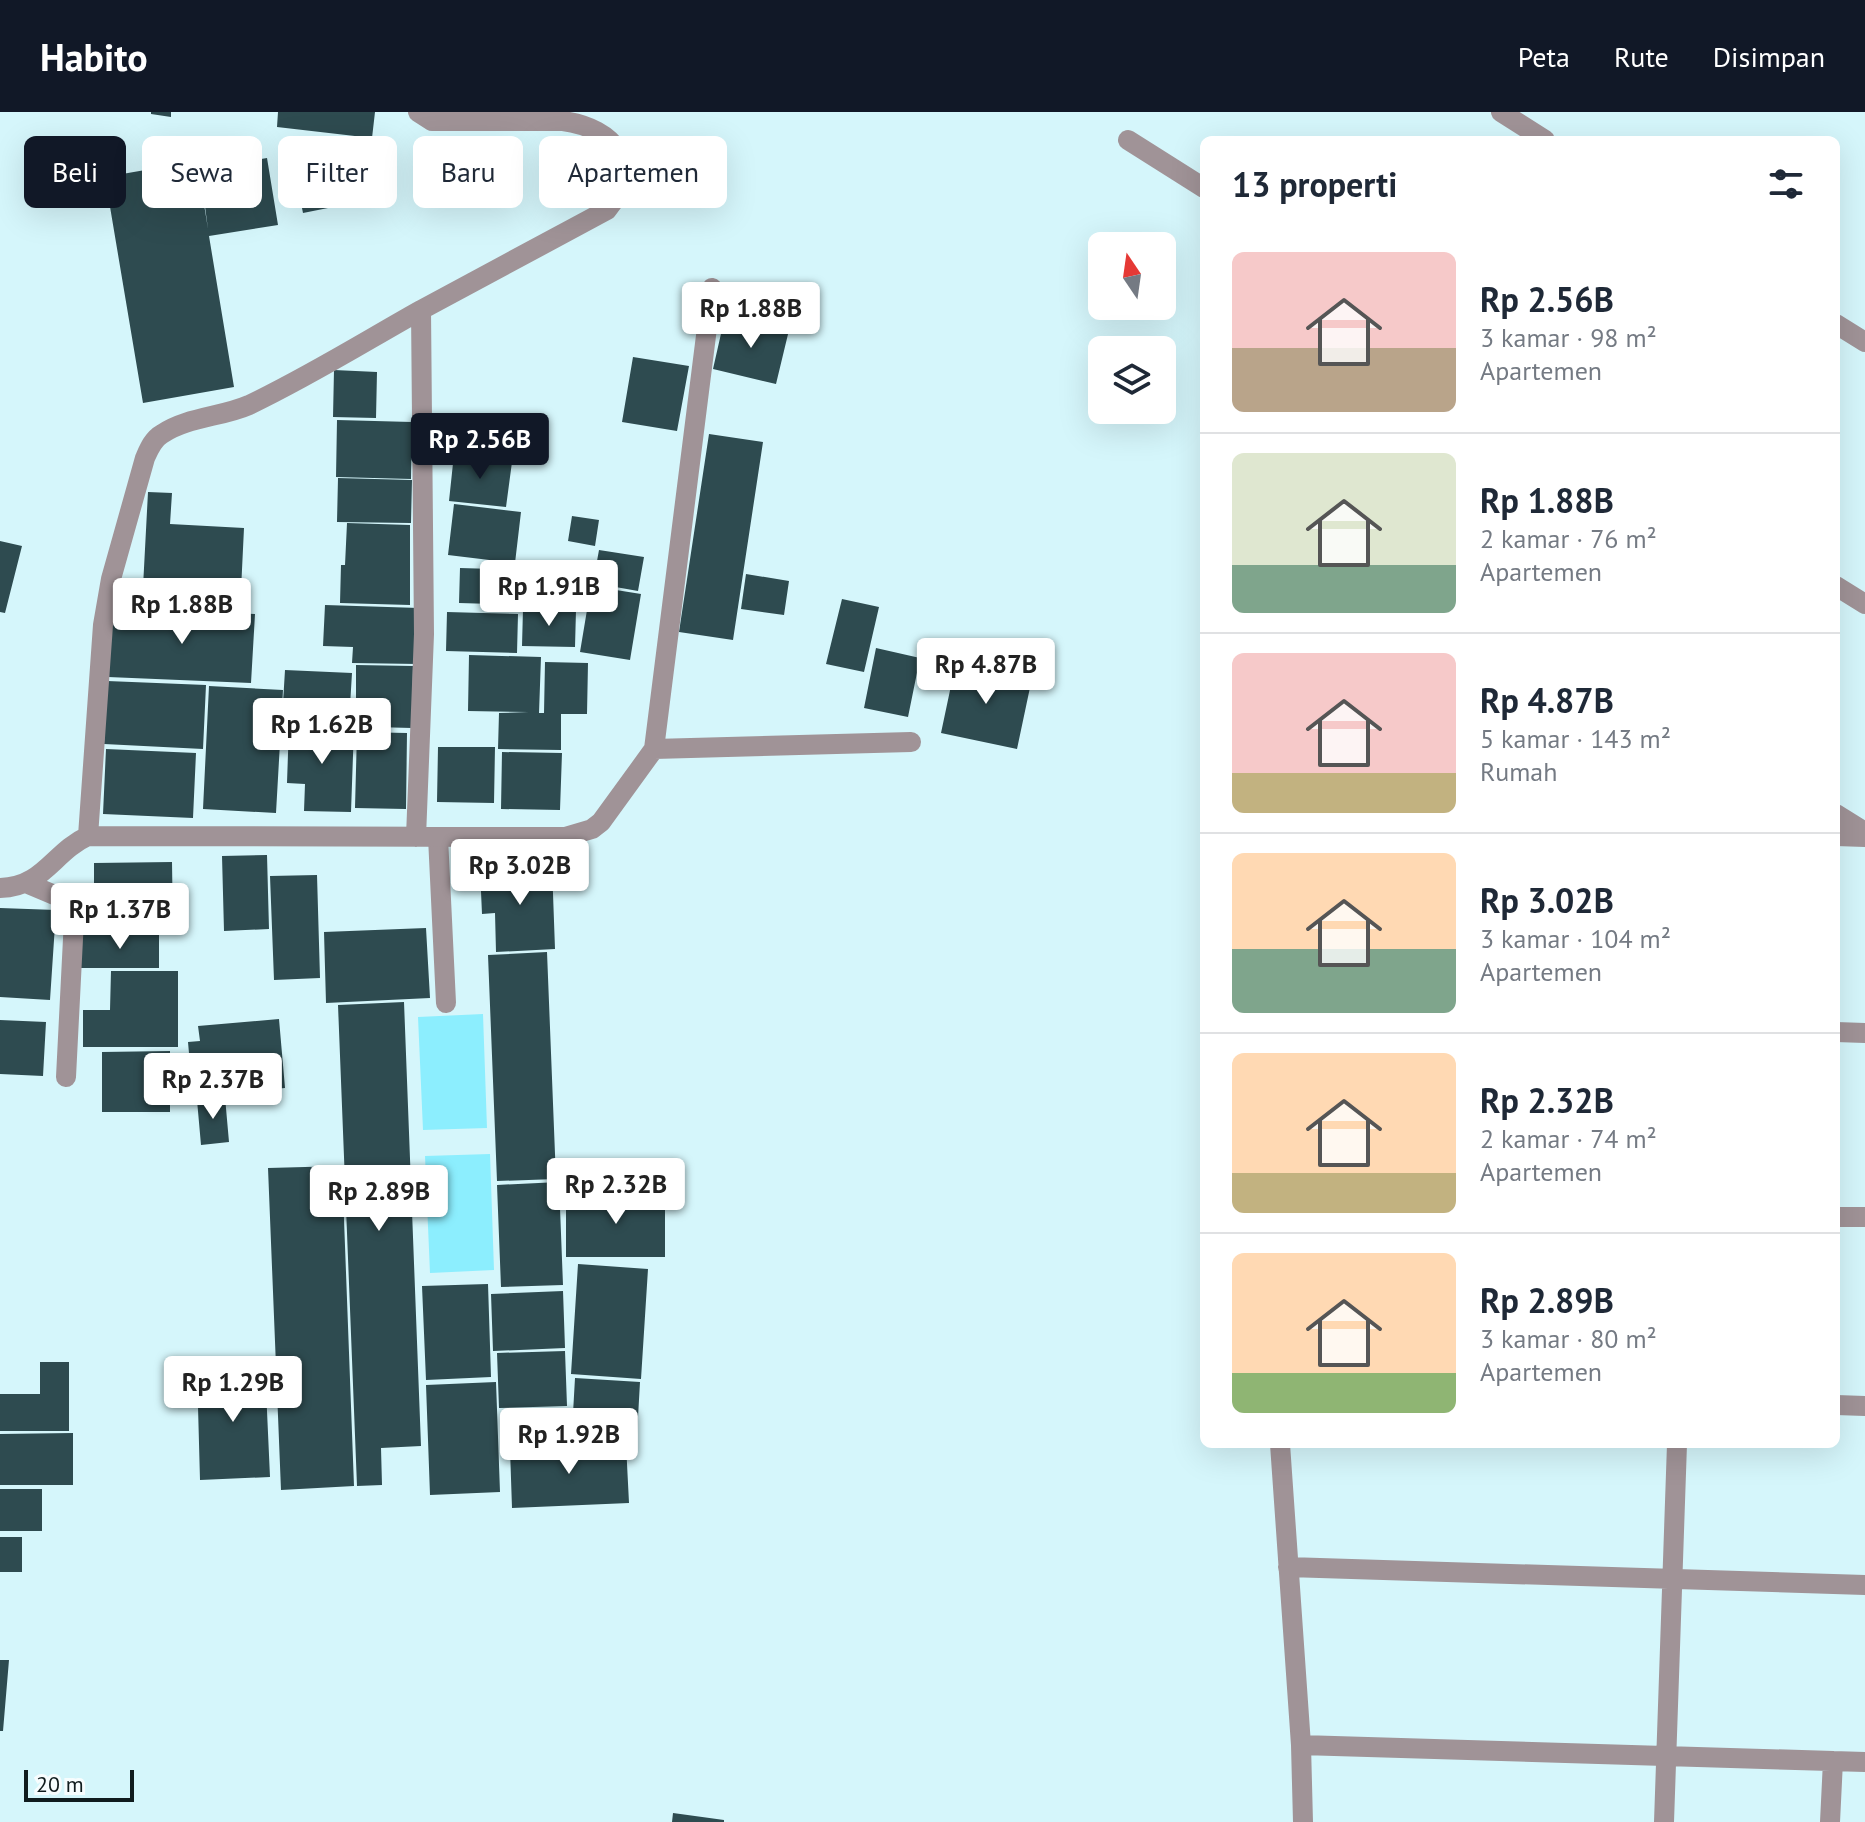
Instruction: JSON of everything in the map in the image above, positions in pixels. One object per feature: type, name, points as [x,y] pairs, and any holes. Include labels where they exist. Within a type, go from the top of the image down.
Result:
[{"type":"street","points":[[88,836],[103,625],[111,579],[145,458],[153,442],[175,428],[226,413],[265,397],[607,210],[619,195],[624,179],[622,160],[614,144],[601,132],[584,124],[563,121],[432,121],[418,112]]},
{"type":"street","points":[[1501,112],[1539,136]]},
{"type":"street","points":[[1128,140],[1200,185]]},
{"type":"street","points":[[0,888],[26,883],[41,875],[67,848],[88,836],[565,837],[592,829],[601,822],[654,749],[712,288]]},
{"type":"street","points":[[416,837],[424,634],[421,310]]},
{"type":"street","points":[[1840,326],[1865,342]]},
{"type":"street","points":[[1840,588],[1865,604]]},
{"type":"street","points":[[654,749],[911,742]]},
{"type":"street","points":[[1840,817],[1865,835]]},
{"type":"street","points":[[1840,836],[1865,835]]},
{"type":"street","points":[[438,837],[446,1003]]},
{"type":"street","points":[[26,883],[64,899],[74,919],[66,1077]]},
{"type":"street","points":[[1840,1032],[1865,1033]]},
{"type":"street","points":[[1840,1217],[1865,1217]]},
{"type":"street","points":[[1840,1405],[1865,1406]]},
{"type":"street","points":[[1280,1448],[1301,1745],[1303,1822]]},
{"type":"street","points":[[1664,1822],[1677,1448]]},
{"type":"street","points":[[1288,1567],[1865,1585]]},
{"type":"street","points":[[1301,1745],[1865,1762]]},
{"type":"street","points":[[1830,1822],[1833,1761]]},
{"type":"shaded area","points":[[483,1014],[487,1128],[423,1130],[418,1017]]},
{"type":"shaded area","points":[[490,1154],[494,1270],[430,1273],[425,1156]]},
{"type":"building","points":[[171,112],[171,117],[151,114]]},
{"type":"building","points":[[278,112],[375,112],[372,136],[277,127]]},
{"type":"building","points":[[267,158],[278,225],[209,236],[234,387],[143,403],[110,208],[126,208],[126,173],[142,171],[142,208],[205,208],[208,229],[205,208],[262,208],[262,159]]},
{"type":"building","points":[[302,208],[328,208],[303,213]]},
{"type":"building","points":[[725,316],[789,330],[776,384],[713,369]]},
{"type":"building","points":[[633,357],[689,366],[677,431],[622,422]]},
{"type":"building","points":[[334,370],[377,372],[376,418],[333,417]]},
{"type":"building","points":[[337,420],[412,422],[411,479],[336,477]]},
{"type":"building","points":[[709,434],[763,442],[733,640],[679,632]]},
{"type":"building","points":[[454,454],[512,462],[506,507],[449,501]]},
{"type":"building","points":[[338,478],[412,480],[411,523],[337,522]]},
{"type":"building","points":[[148,492],[172,493],[170,524],[244,528],[240,611],[142,606]]},
{"type":"building","points":[[454,504],[521,512],[515,563],[448,555]]},
{"type":"building","points":[[572,516],[599,520],[595,546],[568,541]]},
{"type":"building","points":[[347,523],[410,525],[410,605],[340,603]]},
{"type":"building","points":[[0,541],[22,546],[5,613],[0,612]]},
{"type":"building","points":[[599,550],[644,557],[638,591],[593,583]]},
{"type":"building","points":[[460,568],[524,570],[523,605],[459,603]]},
{"type":"building","points":[[556,572],[585,575],[582,602],[554,600]]},
{"type":"building","points":[[746,574],[789,581],[784,615],[741,609]]},
{"type":"building","points":[[591,586],[641,594],[630,660],[580,652]]},
{"type":"building","points":[[842,599],[879,607],[864,672],[826,664]]},
{"type":"building","points":[[325,605],[419,608],[418,664],[352,663],[353,647],[323,646]]},
{"type":"building","points":[[112,608],[255,614],[251,683],[108,677]]},
{"type":"building","points":[[523,609],[576,610],[575,647],[522,646]]},
{"type":"building","points":[[447,612],[518,614],[517,653],[446,651]]},
{"type":"building","points":[[876,648],[920,658],[908,717],[864,708]]},
{"type":"building","points":[[469,655],[541,657],[539,713],[544,713],[545,662],[588,663],[587,714],[561,714],[561,750],[498,749],[499,713],[529,712],[468,711]]},
{"type":"building","points":[[956,662],[1032,678],[1017,749],[941,733]]},
{"type":"building","points":[[356,665],[413,666],[412,728],[374,727],[374,713],[356,713]]},
{"type":"building","points":[[285,670],[352,673],[350,706],[283,703]]},
{"type":"building","points":[[107,681],[206,685],[203,749],[104,744]]},
{"type":"building","points":[[209,686],[283,690],[276,813],[203,809]]},
{"type":"building","points":[[289,725],[354,727],[351,812],[304,811],[305,784],[287,783]]},
{"type":"building","points":[[357,732],[407,733],[406,809],[355,808]]},
{"type":"building","points":[[438,747],[495,747],[494,803],[437,802]]},
{"type":"building","points":[[106,749],[196,753],[193,818],[103,814]]},
{"type":"building","points":[[502,752],[562,753],[560,810],[501,809]]},
{"type":"building","points":[[267,855],[269,929],[224,931],[222,856]]},
{"type":"building","points":[[172,862],[173,930],[94,931],[94,863]]},
{"type":"building","points":[[552,866],[555,949],[496,952],[495,913],[482,914],[480,869]]},
{"type":"building","points":[[317,875],[320,978],[274,980],[270,876]]},
{"type":"building","points":[[0,908],[56,910],[50,1000],[0,997]]},
{"type":"building","points":[[426,928],[430,998],[326,1003],[324,932]]},
{"type":"building","points":[[159,934],[159,968],[81,968],[81,935]]},
{"type":"building","points":[[547,952],[556,1179],[497,1181],[488,955]]},
{"type":"building","points":[[111,971],[178,971],[178,1047],[83,1047],[83,1010],[110,1010]]},
{"type":"building","points":[[404,1002],[421,1446],[381,1448],[382,1485],[357,1486],[338,1005]]},
{"type":"building","points":[[279,1019],[285,1088],[203,1095],[200,1075],[191,1076],[188,1042],[200,1041],[198,1026]]},
{"type":"building","points":[[0,1020],[46,1022],[43,1076],[0,1074]]},
{"type":"building","points":[[170,1051],[170,1112],[102,1112],[102,1052]]},
{"type":"building","points":[[225,1097],[229,1142],[201,1145],[197,1100]]},
{"type":"building","points":[[342,1166],[354,1486],[281,1490],[268,1168]]},
{"type":"building","points":[[559,1182],[563,1285],[501,1287],[497,1185]]},
{"type":"building","points":[[566,1194],[665,1194],[665,1257],[566,1257]]},
{"type":"building","points":[[578,1264],[648,1269],[641,1379],[571,1374]]},
{"type":"building","points":[[488,1284],[491,1377],[426,1380],[422,1286]]},
{"type":"building","points":[[563,1291],[565,1348],[493,1351],[491,1294]]},
{"type":"building","points":[[565,1351],[567,1406],[499,1408],[497,1353]]},
{"type":"building","points":[[40,1362],[69,1362],[69,1431],[0,1431],[0,1394],[40,1394]]},
{"type":"building","points":[[265,1367],[270,1477],[200,1480],[197,1370]]},
{"type":"building","points":[[575,1378],[640,1382],[637,1435],[572,1431]]},
{"type":"building","points":[[496,1382],[500,1492],[430,1495],[426,1385]]},
{"type":"building","points":[[73,1433],[73,1485],[0,1485],[0,1434]]},
{"type":"building","points":[[626,1444],[629,1503],[512,1508],[510,1449]]},
{"type":"building","points":[[0,1489],[42,1489],[42,1531],[0,1531]]},
{"type":"building","points":[[0,1537],[22,1537],[22,1572],[0,1572]]},
{"type":"building","points":[[0,1660],[9,1660],[3,1731],[0,1731]]},
{"type":"building","points":[[673,1813],[724,1820],[724,1822],[672,1822]]}]
